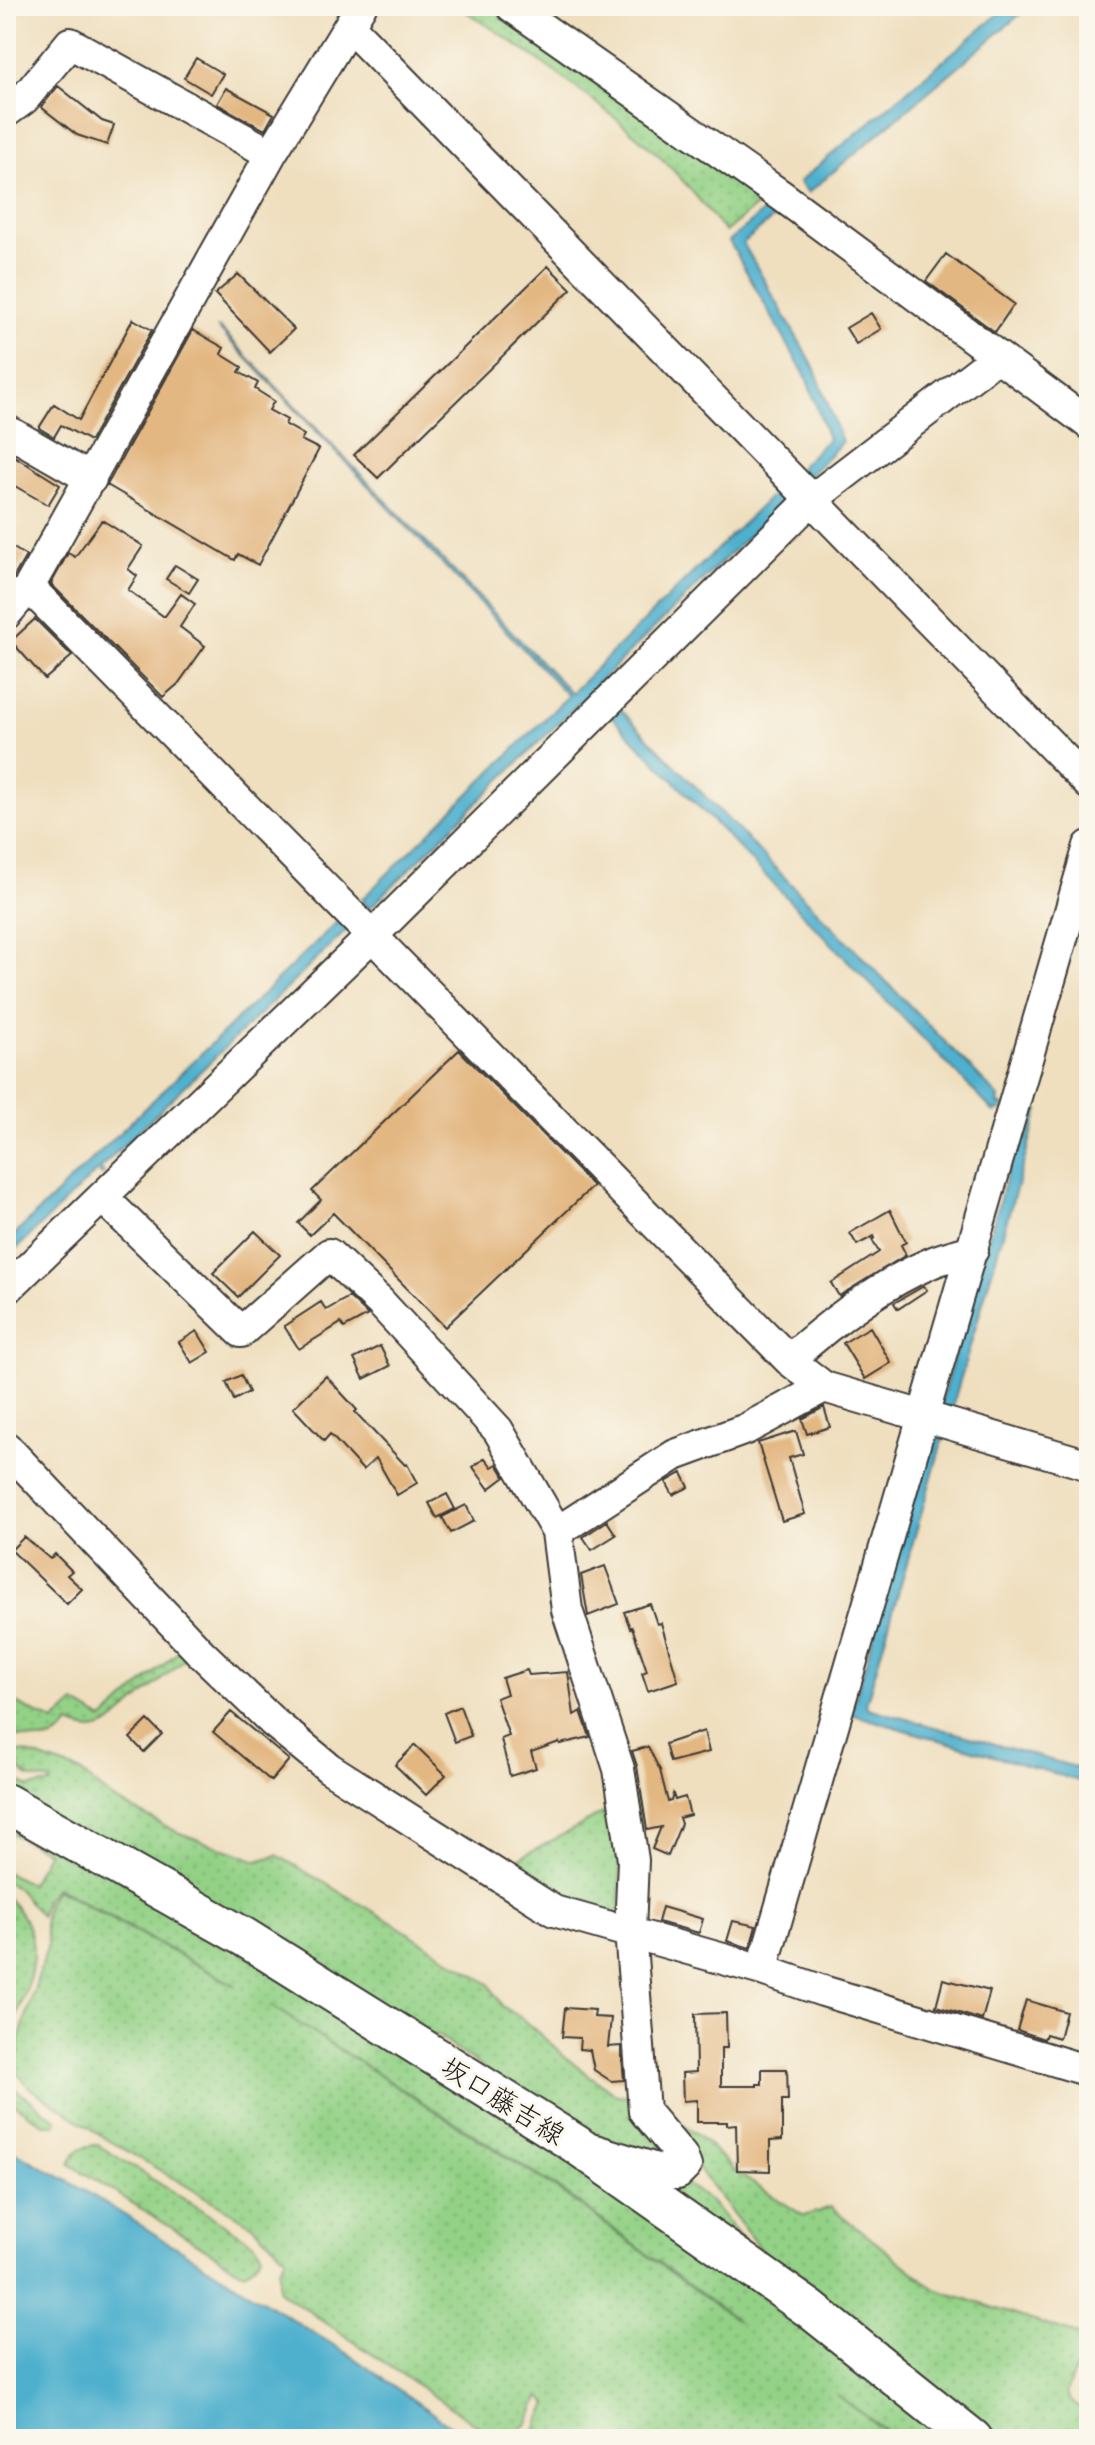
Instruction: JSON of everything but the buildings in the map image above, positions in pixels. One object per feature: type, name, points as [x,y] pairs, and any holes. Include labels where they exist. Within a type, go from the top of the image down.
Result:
[{"type":"main road","name":"坂口藤吉線","points":[[6,1803],[244,1937],[574,2143],[810,2309],[973,2439]]},
{"type":"street","points":[[511,6],[782,196],[1089,424]]},
{"type":"street","points":[[6,614],[29,587],[271,154],[355,16],[811,500],[1089,784]]},
{"type":"street","points":[[6,112],[24,99],[70,43],[271,154]]},
{"type":"street","points":[[6,1290],[373,935],[811,500],[997,357]]},
{"type":"street","points":[[6,430],[91,479]]},
{"type":"street","points":[[29,587],[789,1360],[824,1387],[1089,1465]]},
{"type":"street","points":[[762,1970],[1089,846]]},
{"type":"street","points":[[102,1197],[241,1332],[329,1254],[380,1302],[498,1430],[557,1532],[567,1610],[619,1769],[633,1860],[630,1931],[644,2111],[682,2156],[686,2166],[678,2174],[673,2174],[574,2143]]},
{"type":"street","points":[[789,1360],[819,1333],[899,1280],[931,1263],[973,1250]]},
{"type":"street","points":[[557,1532],[675,1455],[746,1429],[824,1387]]},
{"type":"street","points":[[6,1447],[201,1653],[273,1722],[329,1768],[554,1911],[762,1970],[838,1996],[1089,2071]]},
{"type":"green space","points":[[457,6],[493,6],[768,196],[725,232],[675,172],[633,133],[560,75]]},
{"type":"green space","points":[[182,1648],[189,1655],[106,1726],[91,1730],[69,1724],[56,1737],[41,1740],[6,1735],[6,1698],[54,1722],[75,1703],[103,1720]]},
{"type":"green space","points":[[6,1750],[27,1753],[79,1771],[113,1799],[177,1832],[258,1861],[277,1855],[383,1917],[489,1984],[502,2006],[520,2017],[575,2065],[617,2095],[631,2096],[672,2162],[589,2141],[439,2036],[421,2032],[6,1794],[6,1777],[30,1787],[51,1784],[49,1780],[27,1776],[6,1757]]},
{"type":"green space","points":[[612,1808],[620,1869],[619,1919],[552,1899],[503,1867]]},
{"type":"green space","points":[[6,1813],[449,2074],[964,2439],[897,2439],[836,2394],[895,2439],[531,2439],[548,2404],[540,2396],[528,2423],[510,2439],[497,2439],[279,2291],[279,2269],[286,2257],[251,2224],[110,2141],[31,2089],[17,2073],[18,2044],[48,1944],[44,1921],[47,1904],[56,1889],[236,1986],[56,1887],[45,1901],[41,1916],[18,1889],[6,1881],[6,1872],[30,1884],[48,1852],[6,1831]],"holes":[[[270,2005],[564,2192],[737,2321],[564,2194]]]},
{"type":"green space","points":[[6,1897],[21,1913],[33,1948],[28,1985],[6,2041]]},
{"type":"green space","points":[[6,2078],[57,2123],[45,2125],[6,2099]]},
{"type":"green space","points":[[650,2101],[701,2137],[734,2171],[804,2216],[831,2207],[935,2289],[1081,2336],[1084,2347],[1066,2392],[1072,2402],[1089,2416],[1089,2439],[1001,2439],[972,2423],[766,2257]]},
{"type":"green space","points":[[98,2145],[254,2243],[262,2254],[244,2273],[70,2164],[80,2149]]},
{"type":"green space","points":[[614,2163],[683,2182],[710,2201],[750,2249]]},
{"type":"water","points":[[1008,6],[1030,6],[808,193],[799,182]]},
{"type":"water","points":[[770,206],[777,215],[743,243],[815,369],[842,442],[808,477],[799,468],[828,439],[806,377],[729,241]]},
{"type":"water","points":[[218,328],[571,693],[779,488],[787,494],[781,504],[595,686],[597,690],[594,693],[591,691],[370,908],[362,905],[365,902],[362,899],[568,696]]},
{"type":"water","points":[[619,708],[999,1097],[998,1104],[1004,1106],[1000,1111],[996,1110],[995,1113],[611,716]]},
{"type":"water","points":[[339,920],[348,929],[100,1168],[104,1173],[102,1175],[97,1171],[6,1259],[6,1243]]},
{"type":"water","points":[[1027,1106],[1039,1110],[952,1408],[941,1410],[940,1405]]},
{"type":"water","points":[[937,1432],[944,1435],[866,1704],[868,1708],[1089,1771],[1089,1784],[851,1714],[930,1439],[933,1440]]},
{"type":"water","points":[[6,2147],[84,2190],[351,2356],[469,2439],[6,2439]]}]
